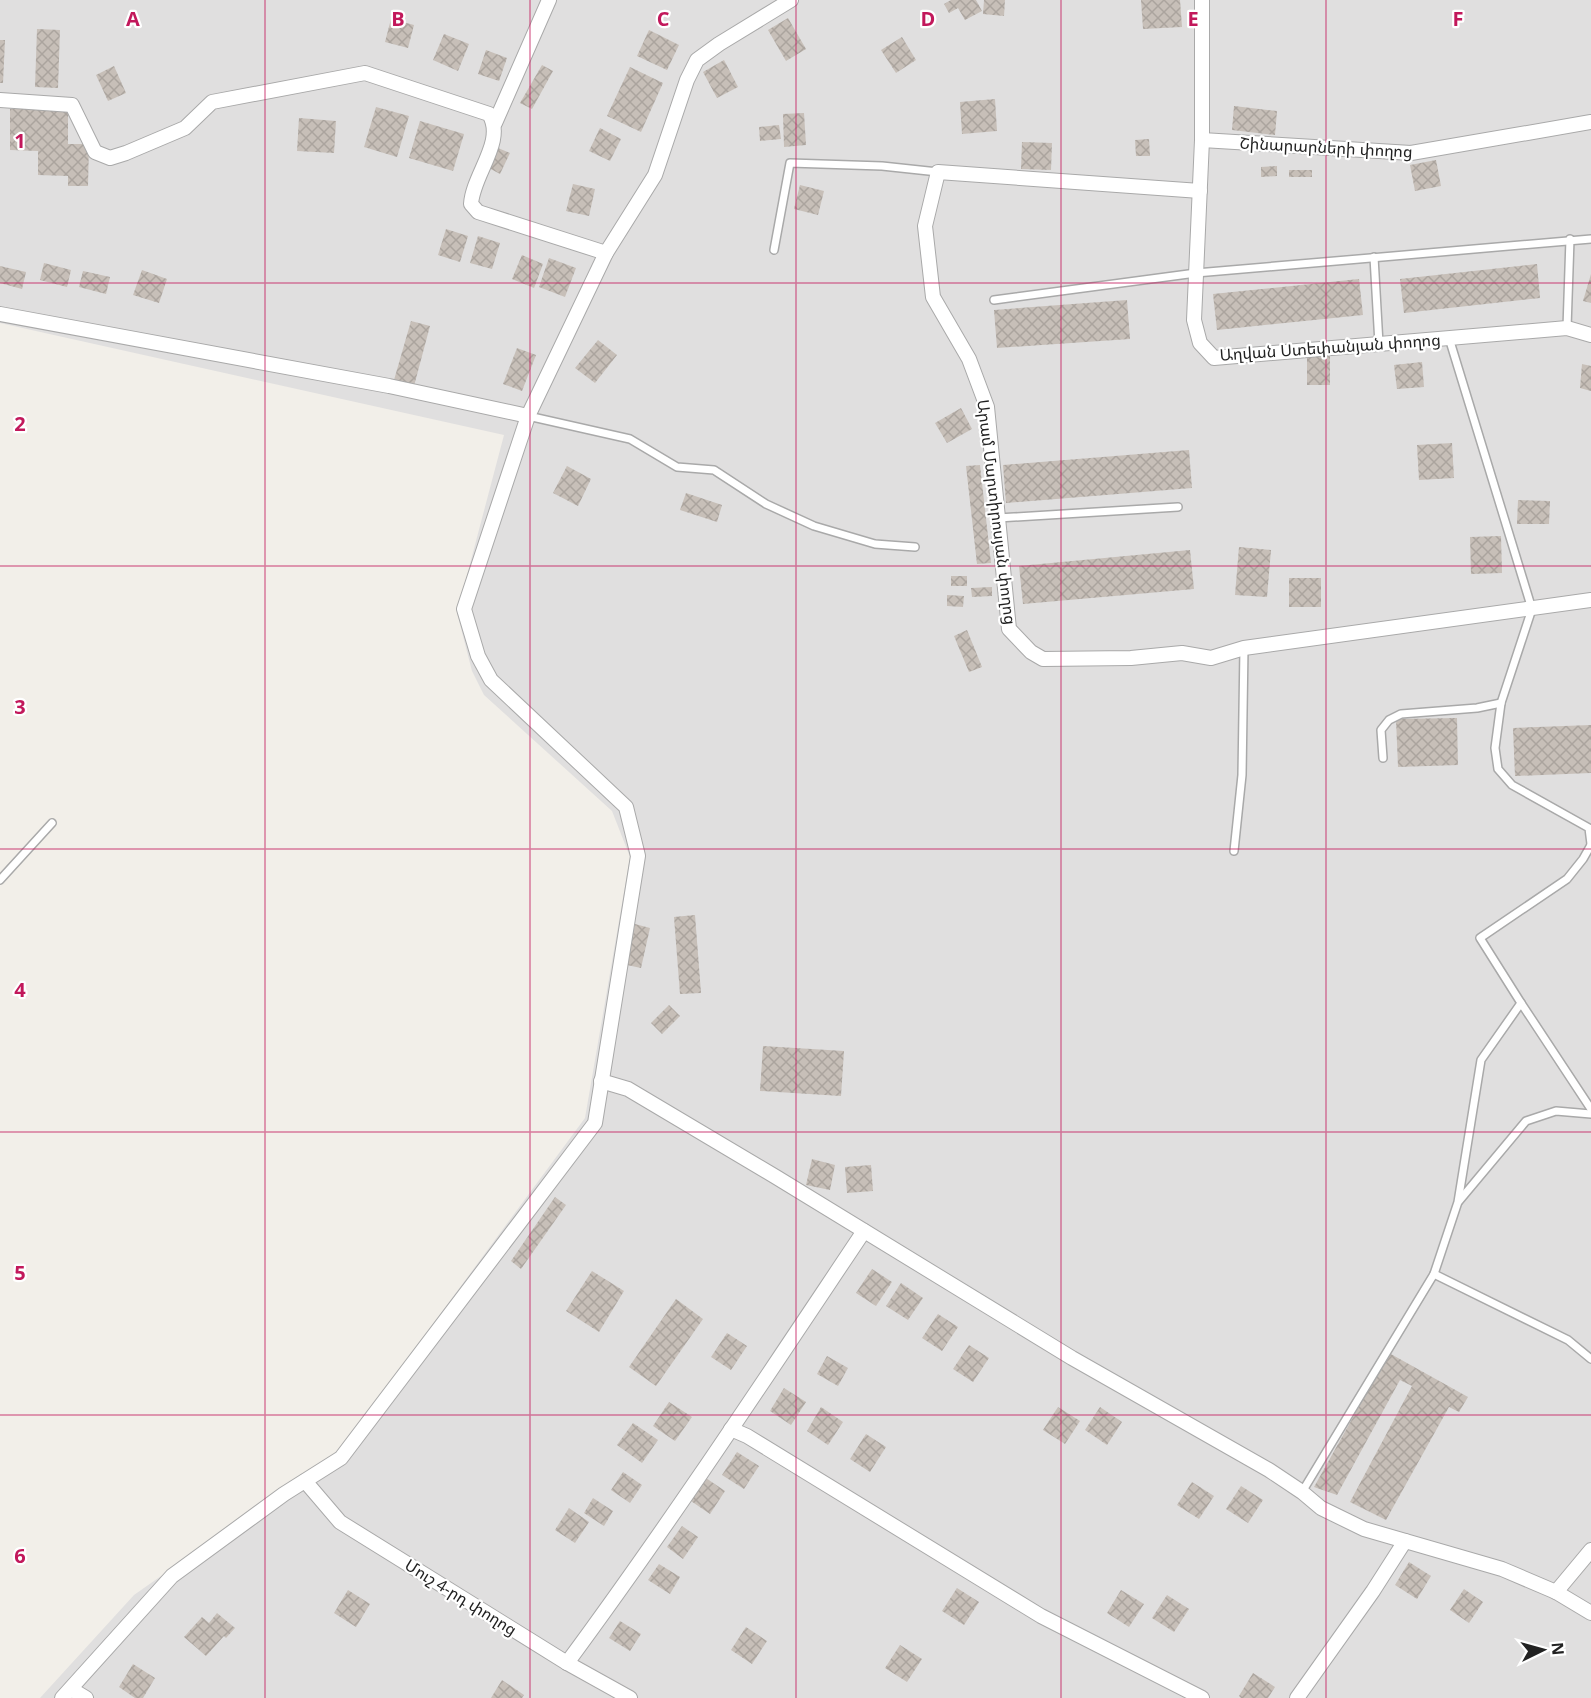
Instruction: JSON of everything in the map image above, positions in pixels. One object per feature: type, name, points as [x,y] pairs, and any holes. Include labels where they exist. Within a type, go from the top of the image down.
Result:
[{"type":"street","points":[[549,0],[495,123],[495,138],[472,192],[471,204],[478,213],[606,253]]},
{"type":"street","points":[[87,1698],[66,1693],[172,1576],[305,1481],[342,1458],[595,1123],[638,856],[627,807],[491,680],[478,656],[464,609],[528,416],[606,253],[655,175],[687,80],[697,60],[791,0]]},
{"type":"street","name":"Աղվան Ստեփանյան փողոց","points":[[1202,0],[1202,140],[1194,320],[1200,343],[1214,358],[1567,328],[1591,335]]},
{"type":"street","points":[[0,100],[72,105],[95,152],[110,158],[185,128],[212,102],[365,73],[489,114],[495,123]]},
{"type":"street","name":"Շինարարների փողոց","points":[[1202,140],[1411,153],[1591,122]]},
{"type":"street","points":[[938,172],[1200,191]]},
{"type":"street","name":"Արամ Մարտիրոսյան փողոց","points":[[938,172],[925,226],[933,297],[969,359],[987,407],[1009,629],[1031,652],[1043,659],[1131,658],[1182,653],[1211,658],[1244,648]]},
{"type":"street","points":[[0,314],[389,387],[528,416]]},
{"type":"street","points":[[1244,648],[1591,600]]},
{"type":"street","points":[[601,1081],[628,1089],[1072,1358],[1269,1470],[1321,1508],[1364,1529],[1502,1569],[1557,1592],[1591,1613]]},
{"type":"street","points":[[567,1663],[626,1582],[864,1231]]},
{"type":"street","points":[[731,1429],[747,1436],[1041,1616],[1202,1698]]},
{"type":"street","name":"Մուշ 4-րդ փողոց","points":[[305,1481],[340,1522],[567,1663],[630,1698]]},
{"type":"street","points":[[1297,1698],[1373,1591],[1405,1541]]},
{"type":"street","points":[[1557,1592],[1591,1550]]},
{"type":"lane","points":[[774,250],[790,163],[882,166],[938,172]]},
{"type":"lane","points":[[994,300],[1196,273],[1570,239],[1591,239]]},
{"type":"lane","points":[[1567,328],[1570,239]]},
{"type":"lane","points":[[1374,257],[1379,344]]},
{"type":"lane","points":[[1449,338],[1532,609],[1501,703],[1495,748],[1498,769],[1512,785],[1588,828],[1591,845],[1567,879],[1480,938],[1591,1109]]},
{"type":"lane","points":[[528,416],[630,439],[677,467],[714,470],[766,504],[814,526],[875,544],[915,547]]},
{"type":"lane","points":[[998,518],[1178,507]]},
{"type":"lane","points":[[1234,851],[1242,775],[1244,648]]},
{"type":"lane","points":[[1383,758],[1382,730],[1389,720],[1401,714],[1478,708],[1501,703]]},
{"type":"lane","points":[[0,880],[52,822]]},
{"type":"lane","points":[[1302,1492],[1434,1274],[1458,1202],[1481,1060],[1521,1003]]},
{"type":"lane","points":[[1458,1202],[1526,1121],[1556,1111],[1591,1114]]},
{"type":"lane","points":[[1434,1274],[1568,1340],[1591,1359]]},
{"type":"shaded area","points":[[0,0],[1591,0],[1591,1698],[40,1698],[134,1595],[339,1451],[585,1118],[630,857],[612,811],[484,695],[472,671],[457,613],[504,435],[0,323]]},
{"type":"building","points":[[951,0],[976,0],[982,11],[965,20],[958,8],[949,13],[944,4]]},
{"type":"building","points":[[984,0],[1005,0],[1004,16],[983,14]]},
{"type":"building","points":[[1141,0],[1180,0],[1182,27],[1143,29]]},
{"type":"building","points":[[788,18],[806,49],[786,61],[768,30]]},
{"type":"building","points":[[391,19],[414,25],[408,48],[385,42]]},
{"type":"building","points":[[37,29],[60,30],[58,88],[35,87]]},
{"type":"building","points":[[649,30],[679,45],[667,70],[637,56]]},
{"type":"building","points":[[444,34],[469,44],[458,71],[433,60]]},
{"type":"building","points":[[902,37],[916,60],[896,73],[881,50]]},
{"type":"building","points":[[0,40],[5,40],[3,83],[0,83]]},
{"type":"building","points":[[486,50],[507,58],[499,81],[478,74]]},
{"type":"building","points":[[724,60],[738,87],[717,98],[703,72]]},
{"type":"building","points":[[542,65],[553,71],[532,109],[520,103]]},
{"type":"building","points":[[114,66],[126,93],[108,101],[96,75]]},
{"type":"building","points":[[630,67],[663,83],[641,132],[607,116]]},
{"type":"building","points":[[995,99],[997,131],[962,134],[960,102]]},
{"type":"building","points":[[1234,106],[1277,111],[1275,135],[1232,130]]},
{"type":"building","points":[[376,107],[409,116],[397,157],[364,147]]},
{"type":"building","points":[[10,109],[68,109],[68,144],[89,144],[88,186],[68,186],[68,176],[38,175],[38,151],[10,150]]},
{"type":"building","points":[[804,113],[806,145],[784,147],[783,114]]},
{"type":"building","points":[[299,118],[336,121],[334,153],[297,151]]},
{"type":"building","points":[[420,121],[464,134],[453,171],[409,158]]},
{"type":"building","points":[[779,125],[781,139],[760,141],[759,127]]},
{"type":"building","points":[[600,128],[621,139],[610,161],[589,151]]},
{"type":"building","points":[[1149,139],[1150,156],[1136,156],[1135,140]]},
{"type":"building","points":[[1022,142],[1052,143],[1051,170],[1021,169]]},
{"type":"building","points":[[498,148],[510,153],[500,174],[489,168]]},
{"type":"building","points":[[1436,160],[1441,186],[1415,191],[1410,165]]},
{"type":"building","points":[[1277,166],[1277,176],[1261,177],[1261,167]]},
{"type":"building","points":[[1289,170],[1312,170],[1312,177],[1289,177]]},
{"type":"building","points":[[573,184],[595,189],[589,216],[566,211]]},
{"type":"building","points":[[800,185],[824,191],[818,215],[794,209]]},
{"type":"building","points":[[446,229],[468,236],[460,262],[438,255]]},
{"type":"building","points":[[478,236],[500,243],[492,269],[470,263]]},
{"type":"building","points":[[522,255],[543,264],[534,288],[512,279]]},
{"type":"building","points":[[549,258],[576,268],[565,297],[539,287]]},
{"type":"building","points":[[44,263],[71,270],[67,287],[40,280]]},
{"type":"building","points":[[1537,264],[1540,298],[1404,313],[1400,279]]},
{"type":"building","points":[[0,266],[26,272],[22,289],[0,283]]},
{"type":"building","points":[[142,270],[167,279],[159,303],[133,295]]},
{"type":"building","points":[[83,271],[110,277],[106,294],[79,287]]},
{"type":"building","points":[[1591,274],[1591,303],[1583,301]]},
{"type":"building","points":[[1359,279],[1363,315],[1217,330],[1213,294]]},
{"type":"building","points":[[1127,300],[1130,339],[997,348],[994,310]]},
{"type":"building","points":[[411,321],[430,326],[414,386],[394,380]]},
{"type":"building","points":[[598,340],[617,355],[595,383],[575,368]]},
{"type":"building","points":[[517,348],[536,355],[522,391],[503,384]]},
{"type":"building","points":[[1307,356],[1330,356],[1330,385],[1307,385]]},
{"type":"building","points":[[1422,362],[1424,387],[1397,389],[1394,365]]},
{"type":"building","points":[[1582,364],[1591,366],[1591,391],[1580,388]]},
{"type":"building","points":[[961,408],[972,429],[947,443],[935,423]]},
{"type":"building","points":[[1452,443],[1454,478],[1419,480],[1417,445]]},
{"type":"building","points":[[1189,450],[1192,488],[1006,503],[1003,465]]},
{"type":"building","points":[[980,465],[991,563],[977,564],[966,466]]},
{"type":"building","points":[[567,466],[591,479],[578,506],[553,493]]},
{"type":"building","points":[[686,493],[722,505],[717,522],[680,510]]},
{"type":"building","points":[[1518,500],[1550,501],[1549,524],[1517,524]]},
{"type":"building","points":[[1501,536],[1502,573],[1471,574],[1470,537]]},
{"type":"building","points":[[1239,547],[1271,550],[1267,597],[1235,595]]},
{"type":"building","points":[[1190,550],[1194,589],[1023,604],[1019,566]]},
{"type":"building","points":[[951,576],[967,576],[967,586],[951,586]]},
{"type":"building","points":[[1289,578],[1321,578],[1321,607],[1289,607]]},
{"type":"building","points":[[992,587],[992,596],[972,597],[971,588]]},
{"type":"building","points":[[947,595],[964,596],[963,607],[947,606]]},
{"type":"building","points":[[967,630],[982,667],[969,672],[954,636]]},
{"type":"building","points":[[1457,718],[1458,765],[1398,767],[1396,719]]},
{"type":"building","points":[[1591,725],[1591,773],[1515,776],[1513,728]]},
{"type":"building","points":[[695,915],[701,993],[680,994],[674,917]]},
{"type":"building","points":[[635,924],[650,928],[641,968],[627,965]]},
{"type":"building","points":[[669,1005],[680,1016],[662,1034],[651,1023]]},
{"type":"building","points":[[763,1046],[844,1051],[841,1096],[760,1091]]},
{"type":"building","points":[[812,1159],[835,1165],[830,1190],[806,1185]]},
{"type":"building","points":[[871,1165],[873,1191],[847,1193],[845,1167]]},
{"type":"building","points":[[555,1197],[566,1205],[521,1269],[511,1261]]},
{"type":"building","points":[[872,1269],[892,1282],[876,1306],[856,1293]]},
{"type":"building","points":[[592,1271],[624,1291],[599,1332],[566,1311]]},
{"type":"building","points":[[901,1283],[923,1298],[908,1320],[886,1306]]},
{"type":"building","points":[[676,1299],[703,1319],[656,1386],[629,1367]]},
{"type":"building","points":[[938,1314],[958,1327],[942,1351],[922,1338]]},
{"type":"building","points":[[727,1333],[747,1346],[731,1370],[711,1357]]},
{"type":"building","points":[[969,1345],[989,1358],[973,1382],[953,1369]]},
{"type":"building","points":[[1389,1353],[1468,1397],[1459,1412],[1449,1407],[1386,1520],[1350,1502],[1412,1386],[1400,1380],[1337,1495],[1314,1487]]},
{"type":"building","points":[[827,1356],[848,1368],[838,1386],[817,1374]]},
{"type":"building","points":[[784,1388],[806,1402],[791,1425],[770,1411]]},
{"type":"building","points":[[669,1402],[692,1417],[675,1441],[653,1426]]},
{"type":"building","points":[[821,1407],[843,1422],[828,1445],[807,1431]]},
{"type":"building","points":[[1058,1407],[1080,1421],[1065,1444],[1043,1430]]},
{"type":"building","points":[[1100,1407],[1122,1422],[1107,1445],[1085,1430]]},
{"type":"building","points":[[633,1423],[658,1440],[642,1463],[617,1445]]},
{"type":"building","points":[[866,1434],[886,1447],[870,1472],[850,1459]]},
{"type":"building","points":[[737,1452],[759,1466],[744,1489],[722,1475]]},
{"type":"building","points":[[623,1472],[642,1485],[630,1503],[611,1490]]},
{"type":"building","points":[[703,1476],[725,1491],[710,1514],[688,1499]]},
{"type":"building","points":[[1192,1482],[1214,1496],[1199,1519],[1177,1505]]},
{"type":"building","points":[[1241,1486],[1263,1500],[1248,1523],[1226,1509]]},
{"type":"building","points":[[593,1498],[613,1511],[604,1526],[584,1513]]},
{"type":"building","points":[[569,1508],[589,1522],[575,1543],[555,1530]]},
{"type":"building","points":[[682,1526],[698,1537],[683,1559],[667,1547]]},
{"type":"building","points":[[1409,1562],[1431,1576],[1417,1599],[1395,1585]]},
{"type":"building","points":[[659,1564],[680,1577],[670,1594],[648,1580]]},
{"type":"building","points":[[957,1588],[979,1602],[964,1625],[942,1611]]},
{"type":"building","points":[[1464,1589],[1483,1602],[1469,1623],[1450,1610]]},
{"type":"building","points":[[348,1590],[370,1604],[356,1627],[334,1613]]},
{"type":"building","points":[[1121,1590],[1144,1604],[1129,1627],[1107,1613]]},
{"type":"building","points":[[1167,1595],[1189,1609],[1174,1632],[1152,1618]]},
{"type":"building","points":[[217,1613],[235,1628],[226,1638],[224,1636],[206,1656],[184,1637],[202,1617],[209,1623]]},
{"type":"building","points":[[620,1621],[641,1634],[630,1651],[609,1638]]},
{"type":"building","points":[[746,1627],[767,1641],[752,1664],[731,1650]]},
{"type":"building","points":[[900,1645],[922,1659],[907,1682],[885,1668]]},
{"type":"building","points":[[133,1664],[155,1678],[143,1698],[135,1698],[119,1687]]},
{"type":"building","points":[[1253,1673],[1275,1687],[1268,1698],[1241,1698],[1239,1696]]},
{"type":"building","points":[[502,1680],[524,1695],[522,1698],[491,1698]]}]
